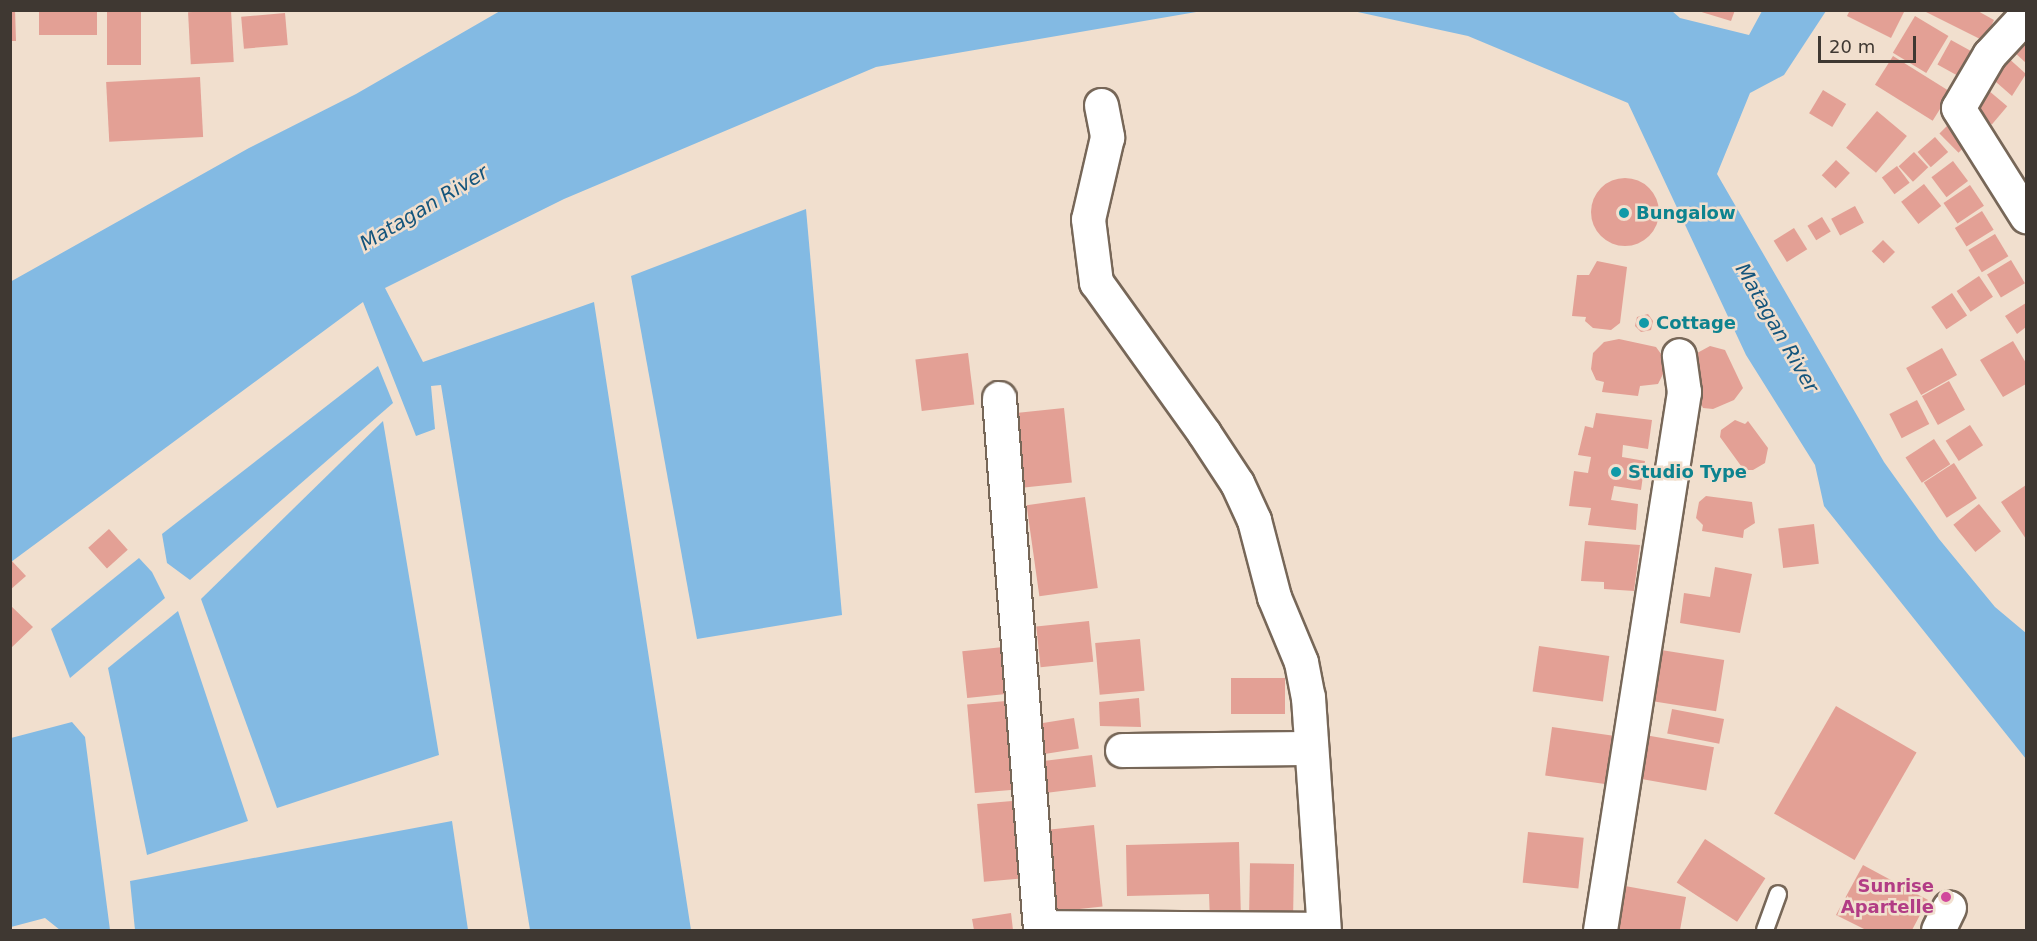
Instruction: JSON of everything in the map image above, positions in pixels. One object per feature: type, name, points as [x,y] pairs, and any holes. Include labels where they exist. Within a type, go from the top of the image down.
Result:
[{"type":"street","points":[[2026,15],[1989,55],[1958,108],[2026,216]]},
{"type":"street","points":[[999,398],[1040,929],[1323,930],[1310,747],[1301,662],[1274,597],[1254,520],[1237,483],[1204,433],[1096,282],[1088,219],[1107,137],[1101,105]]},
{"type":"street","points":[[1600,930],[1684,392],[1679,355]]},
{"type":"street","points":[[1122,750],[1310,747]]},
{"type":"lane","points":[[1766,930],[1778,894]]},
{"type":"water","name":"Matagan River","points":[[500,11],[1202,11],[876,67],[564,199],[385,288],[423,362],[594,302],[691,930],[530,930],[441,385],[431,386],[435,429],[416,436],[363,302],[11,562],[10,282],[249,148],[356,94]]},
{"type":"water","name":"Matagan River","points":[[1353,11],[1672,11],[1680,18],[1749,35],[1762,11],[1826,11],[1784,75],[1750,93],[1717,174],[1884,462],[1939,539],[1995,607],[2026,633],[2026,759],[1824,506],[1815,465],[1746,355],[1628,103],[1468,36]]},
{"type":"water","points":[[806,209],[842,615],[697,639],[631,276]]},
{"type":"water","points":[[378,366],[393,403],[190,580],[167,563],[162,534]]},
{"type":"water","points":[[383,421],[439,755],[277,808],[201,599]]},
{"type":"water","points":[[139,558],[152,572],[165,598],[70,678],[51,629]]},
{"type":"water","points":[[178,611],[248,821],[147,855],[108,668]]},
{"type":"water","points":[[72,722],[85,737],[110,930],[60,930],[45,918],[11,927],[11,738]]},
{"type":"water","points":[[452,821],[468,930],[135,930],[130,881]]},
{"type":"building","points":[[10,10],[15,10],[16,41],[10,41]]},
{"type":"building","points":[[39,10],[97,10],[97,35],[39,35]]},
{"type":"building","points":[[107,10],[141,10],[141,65],[107,65]]},
{"type":"building","points":[[231,10],[234,62],[191,64],[188,12]]},
{"type":"building","points":[[1695,10],[1735,10],[1731,21]]},
{"type":"building","points":[[1850,10],[1905,10],[1891,38],[1847,16]]},
{"type":"building","points":[[1922,10],[1976,10],[1994,20],[1984,41]]},
{"type":"building","points":[[285,13],[288,45],[244,49],[241,17]]},
{"type":"building","points":[[1915,16],[1948,36],[1926,73],[1893,53]]},
{"type":"building","points":[[2026,36],[2026,63],[2013,51]]},
{"type":"building","points":[[1951,40],[1976,54],[1963,79],[1937,64]]},
{"type":"building","points":[[2005,55],[2026,74],[2012,96],[1988,75]]},
{"type":"building","points":[[1893,56],[1951,92],[1933,121],[1875,85]]},
{"type":"building","points":[[200,77],[203,137],[109,142],[106,82]]},
{"type":"building","points":[[1982,85],[2007,106],[1992,125],[1967,103]]},
{"type":"building","points":[[1823,90],[1846,104],[1832,127],[1809,113]]},
{"type":"building","points":[[1877,111],[1907,136],[1876,173],[1846,148]]},
{"type":"building","points":[[1955,118],[1974,137],[1959,153],[1939,134]]},
{"type":"building","points":[[1935,137],[1948,152],[1931,167],[1918,152]]},
{"type":"building","points":[[1914,152],[1928,167],[1913,182],[1899,166]]},
{"type":"building","points":[[1836,160],[1850,173],[1836,188],[1822,175]]},
{"type":"building","points":[[1953,161],[1968,181],[1946,197],[1931,177]]},
{"type":"building","points":[[1897,166],[1910,183],[1894,194],[1882,177]]},
{"type":"building","name":"Bungalow","points":[[1625,178],[1638,181],[1649,188],[1656,199],[1659,212],[1656,225],[1649,236],[1638,243],[1625,246],[1612,243],[1601,236],[1594,225],[1591,212],[1594,199],[1601,188],[1612,181]]},
{"type":"building","points":[[1924,184],[1941,206],[1918,224],[1901,202]]},
{"type":"building","points":[[1970,185],[1984,206],[1957,224],[1943,203]]},
{"type":"building","points":[[1855,206],[1864,223],[1840,235],[1831,219]]},
{"type":"building","points":[[1982,211],[1994,230],[1967,247],[1955,228]]},
{"type":"building","points":[[1822,217],[1831,232],[1816,240],[1807,226]]},
{"type":"building","points":[[1794,228],[1807,249],[1787,262],[1774,241]]},
{"type":"building","points":[[1995,234],[2008,256],[1982,272],[1968,250]]},
{"type":"building","points":[[1883,240],[1895,252],[1884,263],[1872,251]]},
{"type":"building","points":[[2011,260],[2025,283],[2001,298],[1987,274]]},
{"type":"building","name":"Bungalow","points":[[1597,261],[1627,267],[1620,323],[1611,330],[1593,328],[1585,321],[1586,317],[1572,316],[1577,275],[1589,275]]},
{"type":"building","points":[[1979,276],[1993,297],[1971,312],[1957,291]]},
{"type":"building","points":[[1952,293],[1967,315],[1946,329],[1931,307]]},
{"type":"building","points":[[2026,303],[2026,327],[2017,334],[2005,316]]},
{"type":"building","name":"Cottage","points":[[1648,314],[1653,321],[1651,330],[1641,332],[1635,326],[1637,317]]},
{"type":"building","points":[[1619,339],[1656,347],[1664,358],[1664,372],[1658,384],[1640,386],[1638,396],[1602,392],[1604,382],[1596,380],[1591,369],[1593,353],[1604,342]]},
{"type":"building","points":[[2013,341],[2026,363],[2026,384],[2003,397],[1980,360]]},
{"type":"building","points":[[1710,346],[1725,350],[1743,388],[1734,400],[1713,409],[1703,408],[1684,371],[1688,358]]},
{"type":"building","points":[[1942,348],[1957,375],[1921,395],[1906,368]]},
{"type":"building","points":[[968,353],[974,405],[922,411],[915,359]]},
{"type":"building","points":[[1949,381],[1965,410],[1938,425],[1922,396]]},
{"type":"building","points":[[1917,400],[1929,424],[1902,438],[1889,414]]},
{"type":"building","points":[[1064,408],[1072,483],[1017,488],[1009,414]]},
{"type":"building","name":"Studio Type","points":[[1596,413],[1652,420],[1648,449],[1623,445],[1622,457],[1645,461],[1641,490],[1614,486],[1611,500],[1638,504],[1636,530],[1588,525],[1591,508],[1569,506],[1574,471],[1588,473],[1591,457],[1578,455],[1585,426],[1593,428]]},
{"type":"building","points":[[1735,420],[1745,424],[1748,421],[1768,448],[1765,463],[1753,470],[1744,470],[1720,437],[1721,430]]},
{"type":"building","points":[[1970,425],[1983,445],[1959,461],[1946,441]]},
{"type":"building","points":[[1934,439],[1950,464],[1922,483],[1905,458]]},
{"type":"building","points":[[1954,463],[1977,498],[1947,518],[1924,483]]},
{"type":"building","points":[[2026,485],[2026,539],[2001,502]]},
{"type":"building","points":[[1706,496],[1752,502],[1755,523],[1744,530],[1743,538],[1702,531],[1703,525],[1696,518],[1699,502]]},
{"type":"building","points":[[1085,497],[1098,588],[1039,596],[1027,505]]},
{"type":"building","points":[[1979,504],[2001,531],[1975,552],[1953,525]]},
{"type":"building","points":[[1814,524],[1819,564],[1783,568],[1778,528]]},
{"type":"building","points":[[109,529],[128,550],[107,569],[88,548]]},
{"type":"building","points":[[1585,541],[1640,545],[1634,591],[1604,589],[1604,582],[1581,581]]},
{"type":"building","points":[[10,559],[26,576],[10,590]]},
{"type":"building","points":[[1715,567],[1752,574],[1740,633],[1680,623],[1684,593],[1710,597]]},
{"type":"building","points":[[10,605],[33,627],[10,649]]},
{"type":"building","points":[[1089,621],[1093,662],[1041,667],[1036,627]]},
{"type":"building","points":[[1140,639],[1145,691],[1100,695],[1095,643]]},
{"type":"building","points":[[1013,646],[1018,693],[967,698],[962,651]]},
{"type":"building","points":[[1539,646],[1609,656],[1603,701],[1533,692]]},
{"type":"building","points":[[1661,650],[1724,660],[1716,711],[1653,701]]},
{"type":"building","points":[[1231,678],[1285,678],[1285,714],[1231,714]]},
{"type":"building","points":[[1139,698],[1141,727],[1100,726],[1099,702]]},
{"type":"building","points":[[1006,701],[1014,790],[975,793],[967,704]]},
{"type":"building","points":[[1836,706],[1917,753],[1855,860],[1774,813]]},
{"type":"building","points":[[1672,709],[1724,719],[1719,744],[1667,734]]},
{"type":"building","points":[[1074,718],[1079,749],[1035,756],[1031,725]]},
{"type":"building","points":[[1552,727],[1613,736],[1607,784],[1545,776]]},
{"type":"building","points":[[1645,735],[1714,747],[1706,790],[1637,778]]},
{"type":"building","points":[[1092,755],[1096,787],[1039,794],[1035,762]]},
{"type":"building","points":[[1023,800],[1030,878],[984,882],[977,804]]},
{"type":"building","points":[[1094,825],[1103,907],[1054,912],[1045,830]]},
{"type":"building","points":[[1528,832],[1584,838],[1578,889],[1523,883]]},
{"type":"building","points":[[1705,839],[1765,878],[1737,922],[1677,883]]},
{"type":"building","points":[[1239,842],[1241,920],[1210,921],[1209,894],[1127,896],[1126,845]]},
{"type":"building","points":[[1250,863],[1294,864],[1293,919],[1249,918]]},
{"type":"building","points":[[1863,865],[1928,900],[1912,930],[1866,930],[1836,915]]},
{"type":"building","points":[[1625,886],[1686,897],[1680,930],[1618,930]]},
{"type":"building","points":[[1011,913],[1013,930],[974,930],[972,919]]},
{"type":"place","name":"Bungalow","points":[[1624,213]]},
{"type":"place","name":"Cottage","points":[[1644,323]]},
{"type":"place","name":"Studio Type","points":[[1616,472]]},
{"type":"place","name":"Sunrise Apartelle","points":[[1946,897]]}]
